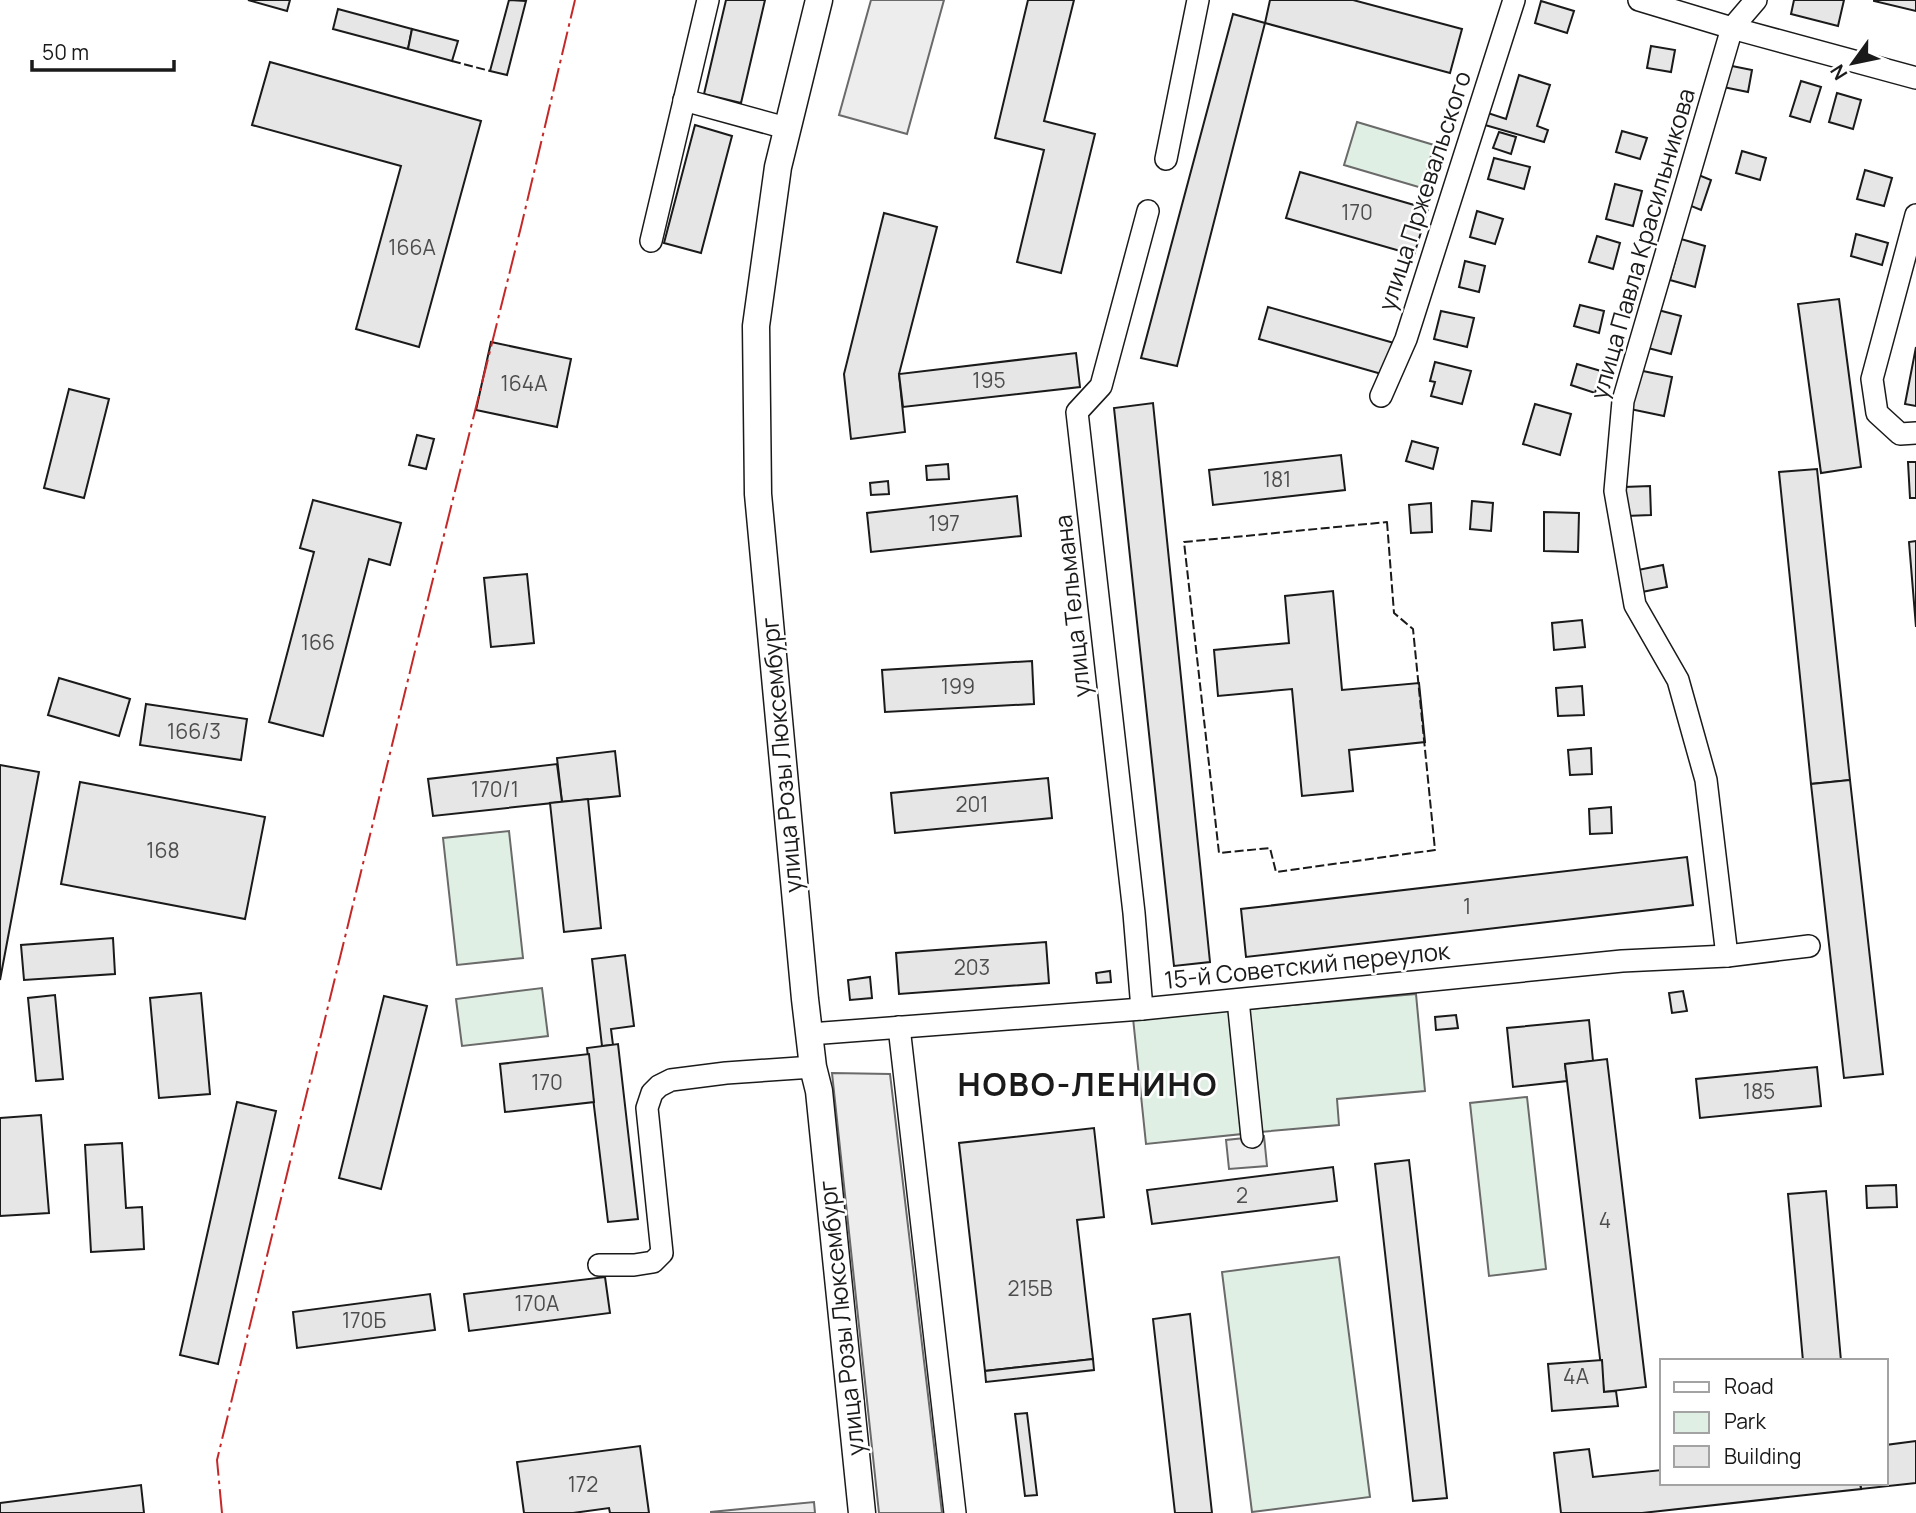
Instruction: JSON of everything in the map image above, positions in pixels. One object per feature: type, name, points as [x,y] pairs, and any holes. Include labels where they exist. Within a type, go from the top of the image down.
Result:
[{"type":"main road","name":"улица Розы Люксембург","points":[[820,0],[778,167],[756,326],[758,494],[813,1067],[819,1091],[862,1513]]},
{"type":"street","points":[[651,241],[708,0]]},
{"type":"street","points":[[1166,159],[1198,0]]},
{"type":"street","name":"улица Пржевальского","points":[[1381,396],[1406,339],[1514,0]]},
{"type":"street","points":[[1639,0],[1916,78]]},
{"type":"street","name":"улица Павла Красильникова","points":[[1727,957],[1706,780],[1678,680],[1635,605],[1615,491],[1623,401],[1732,28],[1756,0]]},
{"type":"street","points":[[684,100],[786,128]]},
{"type":"street","name":"улица Тельмана","points":[[1142,1009],[1134,913],[1077,412],[1101,386],[1148,211]]},
{"type":"street","points":[[1916,215],[1872,379],[1877,413],[1900,433],[1916,433]]},
{"type":"street","name":"15-й Советский переулок","points":[[810,1034],[1142,1009],[1622,961],[1727,957],[1809,946]]},
{"type":"street","points":[[1238,1000],[1252,1137]]},
{"type":"street","points":[[899,1027],[955,1513]]},
{"type":"street","points":[[599,1265],[653,1262],[662,1253],[647,1108],[652,1093],[659,1086],[671,1080],[726,1073],[813,1067]]},
{"type":"green space","points":[[1357,122],[1434,145],[1422,188],[1344,165]]},
{"type":"green space","points":[[509,831],[523,958],[457,965],[443,838]]},
{"type":"green space","points":[[542,988],[548,1036],[462,1046],[456,999]]},
{"type":"green space","points":[[1416,994],[1425,1091],[1337,1099],[1339,1125],[1260,1132],[1249,1009]]},
{"type":"green space","points":[[1229,1009],[1242,1134],[1146,1144],[1133,1018]]},
{"type":"green space","points":[[1527,1097],[1546,1269],[1489,1276],[1470,1103]]},
{"type":"green space","points":[[1339,1257],[1370,1497],[1252,1512],[1222,1272]]},
{"type":"shaded area","points":[[871,0],[944,0],[907,134],[839,115]]},
{"type":"shaded area","points":[[832,1073],[890,1074],[942,1513],[879,1513]]},
{"type":"shaded area","points":[[1264,1136],[1267,1166],[1229,1169],[1226,1140]]},
{"type":"shaded area","points":[[814,1502],[815,1513],[711,1513],[711,1512]]},
{"type":"building","points":[[248,0],[290,0],[287,11]]},
{"type":"building","points":[[509,0],[526,1],[507,75],[490,71]]},
{"type":"building","points":[[726,0],[765,0],[741,103],[704,94]]},
{"type":"building","points":[[1028,0],[1074,0],[1044,121],[1095,134],[1061,273],[1017,262],[1044,150],[995,138]]},
{"type":"building","points":[[1270,0],[1353,0],[1462,29],[1450,73],[1265,23]]},
{"type":"building","points":[[1794,0],[1844,0],[1838,26],[1791,14]]},
{"type":"building","points":[[1874,0],[1916,0],[1916,11],[1874,1]]},
{"type":"building","points":[[1541,1],[1574,11],[1567,33],[1535,23]]},
{"type":"building","points":[[338,9],[412,29],[408,49],[333,29]]},
{"type":"building","points":[[1233,14],[1265,23],[1177,366],[1141,358]]},
{"type":"building","points":[[412,29],[458,41],[452,61],[408,49]]},
{"type":"building","points":[[1651,46],[1675,50],[1671,72],[1647,68]]},
{"type":"building","points":[[270,62],[481,121],[419,347],[356,329],[401,166],[252,125]]},
{"type":"building","points":[[1727,65],[1752,70],[1748,92],[1723,87]]},
{"type":"building","points":[[1519,75],[1550,85],[1537,126],[1548,130],[1544,142],[1485,125],[1488,113],[1506,119]]},
{"type":"building","points":[[1801,81],[1821,87],[1810,122],[1790,116]]},
{"type":"building","points":[[1837,93],[1861,100],[1853,129],[1829,122]]},
{"type":"building","points":[[695,125],[732,136],[701,253],[664,243]]},
{"type":"building","points":[[1622,131],[1647,138],[1640,159],[1616,152]]},
{"type":"building","points":[[1499,132],[1516,137],[1511,154],[1493,148]]},
{"type":"building","points":[[1742,151],[1766,158],[1760,180],[1736,173]]},
{"type":"building","points":[[1494,158],[1530,167],[1524,189],[1488,179]]},
{"type":"building","points":[[1865,170],[1892,178],[1884,206],[1857,199]]},
{"type":"building","points":[[1300,172],[1428,209],[1414,255],[1286,218]]},
{"type":"building","points":[[1696,174],[1711,180],[1701,210],[1686,204]]},
{"type":"building","points":[[1615,184],[1642,191],[1633,226],[1606,219]]},
{"type":"building","points":[[1477,211],[1503,219],[1495,244],[1470,237]]},
{"type":"building","points":[[884,213],[937,227],[899,374],[905,432],[851,439],[844,374]]},
{"type":"building","points":[[1856,234],[1888,243],[1882,265],[1851,256]]},
{"type":"building","points":[[1597,236],[1620,243],[1613,269],[1589,262]]},
{"type":"building","points":[[1681,239],[1705,246],[1695,287],[1670,280]]},
{"type":"building","points":[[1465,261],[1485,266],[1479,292],[1459,287]]},
{"type":"building","points":[[1839,299],[1861,467],[1821,473],[1798,304]]},
{"type":"building","points":[[1580,305],[1604,311],[1599,333],[1574,326]]},
{"type":"building","points":[[1268,307],[1394,343],[1385,375],[1259,339]]},
{"type":"building","points":[[1658,310],[1681,316],[1671,354],[1648,348]]},
{"type":"building","points":[[1441,311],[1474,318],[1467,347],[1434,339]]},
{"type":"building","points":[[491,342],[571,359],[557,427],[476,410]]},
{"type":"building","points":[[1916,347],[1916,406],[1905,404]]},
{"type":"building","points":[[1076,353],[1080,387],[903,407],[899,374]]},
{"type":"building","points":[[1435,362],[1471,371],[1462,404],[1431,396],[1435,382],[1430,381]]},
{"type":"building","points":[[1577,364],[1601,371],[1595,393],[1571,385]]},
{"type":"building","points":[[1638,370],[1672,377],[1664,416],[1630,409]]},
{"type":"building","points":[[69,389],[109,399],[84,498],[44,488]]},
{"type":"building","points":[[1153,403],[1210,962],[1174,966],[1114,408]]},
{"type":"building","points":[[1535,404],[1571,414],[1560,455],[1523,444]]},
{"type":"building","points":[[417,435],[434,439],[426,469],[409,465]]},
{"type":"building","points":[[1412,441],[1438,448],[1433,469],[1406,461]]},
{"type":"building","points":[[1341,455],[1345,490],[1213,505],[1209,470]]},
{"type":"building","points":[[1908,462],[1916,462],[1916,498],[1910,498]]},
{"type":"building","points":[[948,464],[949,479],[927,480],[926,466]]},
{"type":"building","points":[[1817,469],[1850,780],[1811,784],[1779,472]]},
{"type":"building","points":[[888,481],[889,494],[871,495],[870,483]]},
{"type":"building","points":[[1650,486],[1651,515],[1626,516],[1624,487]]},
{"type":"building","points":[[1017,496],[1021,536],[871,552],[867,513]]},
{"type":"building","points":[[313,500],[401,523],[390,565],[369,559],[323,736],[269,722],[314,552],[300,548]]},
{"type":"building","points":[[1472,501],[1493,503],[1491,531],[1470,529]]},
{"type":"building","points":[[1431,503],[1432,532],[1411,533],[1409,505]]},
{"type":"building","points":[[1544,512],[1579,513],[1578,552],[1544,551]]},
{"type":"building","points":[[1916,541],[1916,627],[1909,542]]},
{"type":"building","points":[[1663,565],[1667,587],[1642,592],[1638,570]]},
{"type":"building","points":[[527,574],[534,643],[491,647],[484,578]]},
{"type":"building","points":[[1333,591],[1342,690],[1419,683],[1425,742],[1349,750],[1353,791],[1302,796],[1292,689],[1218,696],[1214,650],[1289,643],[1285,596]]},
{"type":"building","points":[[1582,620],[1585,647],[1554,650],[1552,623]]},
{"type":"building","points":[[1032,661],[1034,704],[885,712],[882,670]]},
{"type":"building","points":[[59,678],[130,699],[119,736],[48,715]]},
{"type":"building","points":[[1582,686],[1584,715],[1558,716],[1556,688]]},
{"type":"building","points":[[146,704],[247,719],[241,760],[140,745]]},
{"type":"building","points":[[1591,748],[1592,774],[1570,775],[1568,750]]},
{"type":"building","points":[[615,751],[620,796],[562,802],[557,758]]},
{"type":"building","points":[[557,764],[562,802],[433,816],[428,779]]},
{"type":"building","points":[[0,765],[39,772],[0,980]]},
{"type":"building","points":[[1048,778],[1052,818],[895,833],[891,793]]},
{"type":"building","points":[[1850,780],[1883,1074],[1844,1078],[1811,784]]},
{"type":"building","points":[[80,782],[265,817],[245,919],[61,884]]},
{"type":"building","points":[[588,799],[601,928],[564,932],[550,803]]},
{"type":"building","points":[[1611,807],[1612,833],[1590,834],[1589,809]]},
{"type":"building","points":[[1687,857],[1693,905],[1246,957],[1241,909]]},
{"type":"building","points":[[113,938],[115,974],[24,980],[21,945]]},
{"type":"building","points":[[1046,942],[1049,983],[899,994],[896,953]]},
{"type":"building","points":[[625,955],[634,1026],[611,1029],[613,1045],[602,1046],[592,959]]},
{"type":"building","points":[[1110,971],[1111,982],[1097,983],[1096,973]]},
{"type":"building","points":[[870,977],[872,998],[850,1000],[848,980]]},
{"type":"building","points":[[1683,991],[1687,1011],[1672,1013],[1669,993]]},
{"type":"building","points":[[201,993],[210,1094],[159,1098],[150,998]]},
{"type":"building","points":[[55,995],[63,1079],[36,1081],[28,998]]},
{"type":"building","points":[[384,996],[427,1006],[381,1189],[339,1178]]},
{"type":"building","points":[[1456,1015],[1458,1028],[1436,1030],[1435,1017]]},
{"type":"building","points":[[1589,1020],[1593,1061],[1565,1064],[1567,1081],[1513,1087],[1507,1028]]},
{"type":"building","points":[[618,1044],[638,1219],[608,1222],[587,1048]]},
{"type":"building","points":[[589,1054],[594,1102],[505,1112],[500,1064]]},
{"type":"building","points":[[1607,1059],[1646,1387],[1604,1392],[1565,1064]]},
{"type":"building","points":[[1817,1067],[1821,1106],[1700,1118],[1696,1079]]},
{"type":"building","points":[[237,1102],[276,1111],[218,1364],[180,1355]]},
{"type":"building","points":[[41,1115],[49,1213],[0,1216],[0,1118]]},
{"type":"building","points":[[1094,1128],[1104,1217],[1077,1220],[1093,1359],[985,1371],[959,1143]]},
{"type":"building","points":[[122,1143],[126,1208],[142,1207],[144,1249],[91,1252],[85,1145]]},
{"type":"building","points":[[1409,1160],[1447,1498],[1413,1501],[1375,1164]]},
{"type":"building","points":[[1333,1167],[1337,1201],[1152,1224],[1147,1190]]},
{"type":"building","points":[[1896,1185],[1897,1207],[1867,1208],[1866,1186]]},
{"type":"building","points":[[1826,1191],[1841,1359],[1803,1359],[1788,1194]]},
{"type":"building","points":[[605,1277],[610,1313],[469,1331],[464,1294]]},
{"type":"building","points":[[430,1294],[435,1330],[297,1348],[293,1312]]},
{"type":"building","points":[[1190,1314],[1212,1513],[1175,1513],[1153,1319]]},
{"type":"building","points":[[1093,1359],[1094,1370],[986,1382],[985,1371]]},
{"type":"building","points":[[1602,1360],[1604,1392],[1616,1391],[1618,1406],[1552,1411],[1548,1364]]},
{"type":"building","points":[[1027,1413],[1037,1495],[1025,1496],[1015,1414]]},
{"type":"building","points":[[1916,1441],[1916,1483],[1861,1489],[1860,1485],[1888,1485],[1888,1445]]},
{"type":"building","points":[[640,1446],[649,1513],[610,1513],[609,1508],[573,1513],[524,1513],[517,1462]]},
{"type":"building","points":[[1589,1449],[1593,1477],[1660,1470],[1660,1485],[1860,1485],[1861,1489],[1642,1513],[1561,1513],[1554,1453]]},
{"type":"building","points":[[141,1485],[144,1513],[0,1513],[0,1503]]},
{"type":"fence","points":[[452,61],[490,71]]},
{"type":"fence","points":[[1387,522],[1394,613],[1413,629],[1435,850],[1276,872],[1270,848],[1219,853],[1184,542],[1387,522]]},
{"type":"power","points":[[222,1513],[217,1460],[575,0]]},
{"type":"district","name":"НОВО-ЛЕНИНО","points":[[1088,1085]]}]
